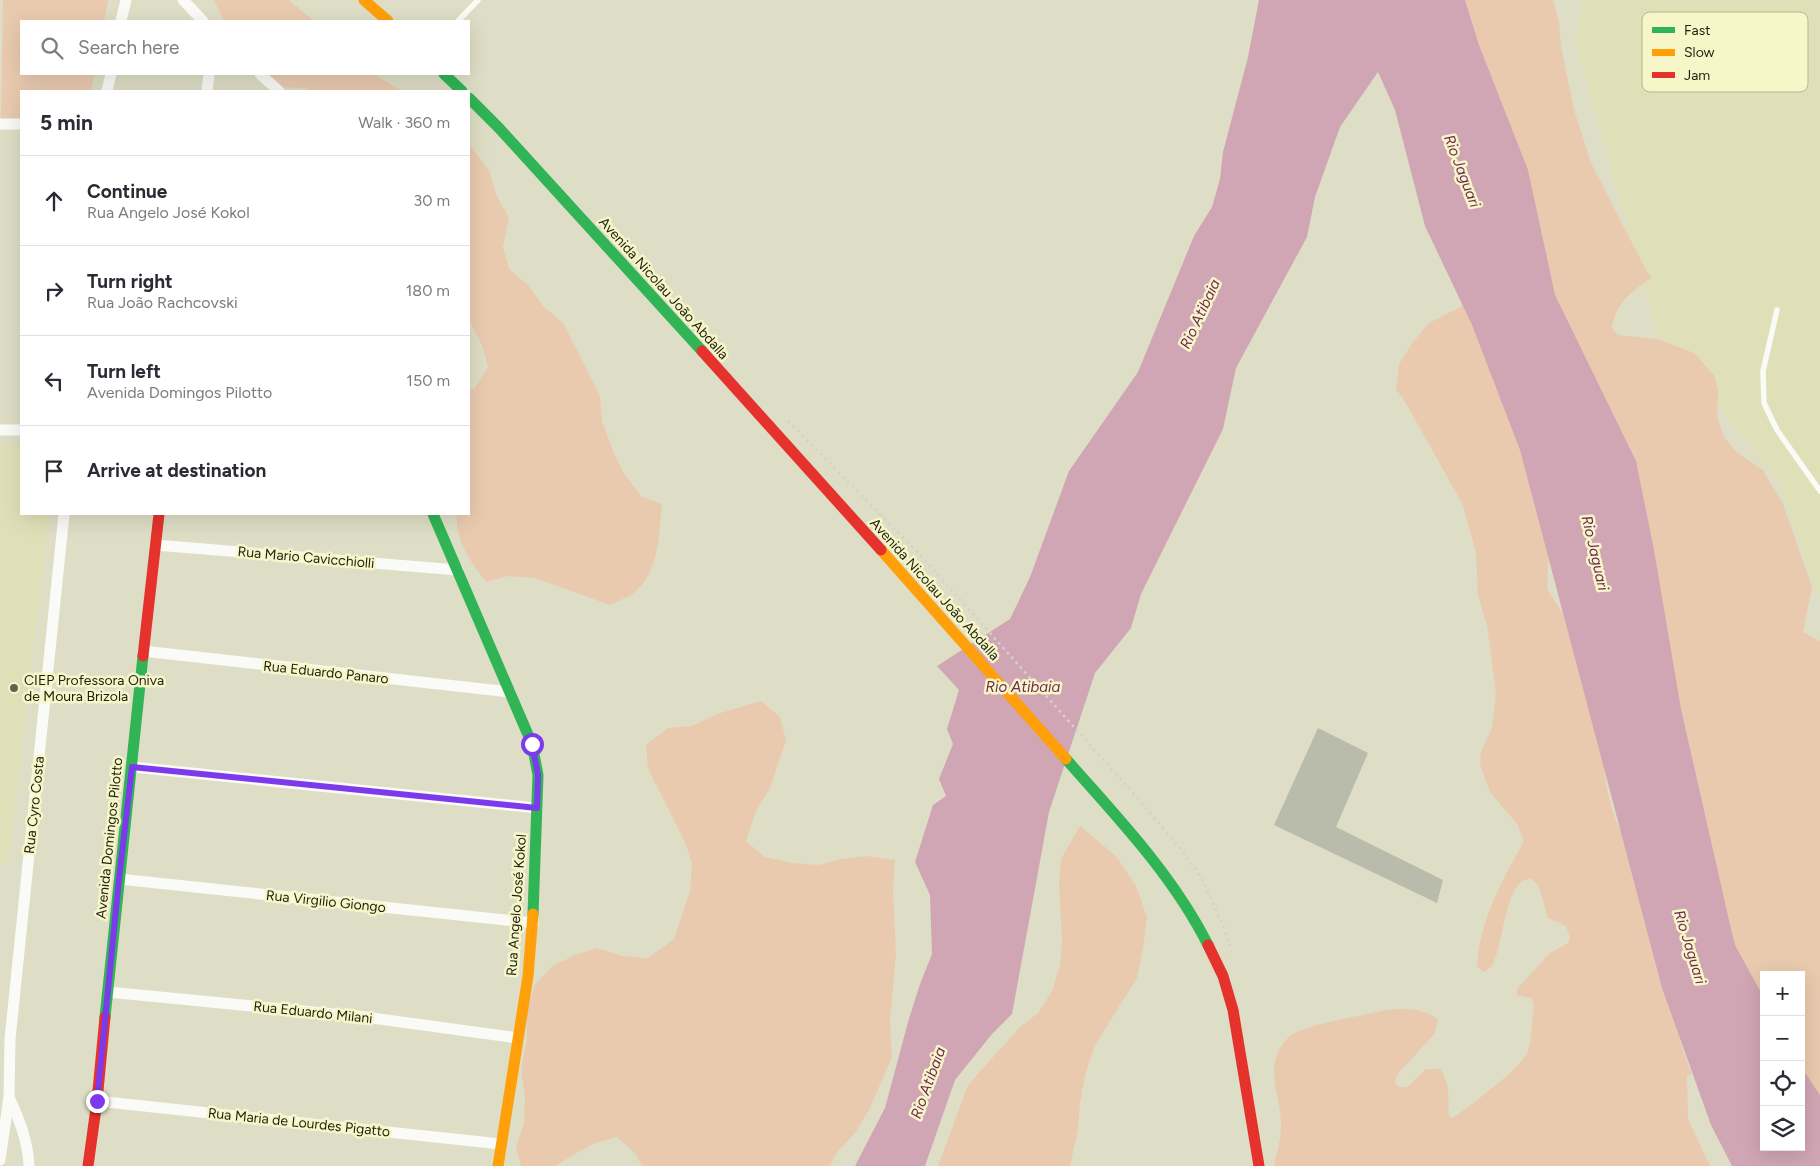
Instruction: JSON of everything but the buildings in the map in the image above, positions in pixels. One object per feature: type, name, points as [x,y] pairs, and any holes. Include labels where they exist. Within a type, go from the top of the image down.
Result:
[{"type":"main road","points":[[364,0],[387,20]]},
{"type":"main road","points":[[445,75],[461,90]]},
{"type":"main road","name":"Avenida Nicolau João Abdalla","points":[[470,99],[679,326],[903,575],[1113,812],[1174,887],[1195,919],[1223,976],[1233,1010],[1259,1166]]},
{"type":"main road","name":"Avenida Domingos Pilotto","points":[[88,1166],[97,1101],[159,515]]},
{"type":"main road","name":"Rua Angelo José Kokol","points":[[433,515],[532,744],[538,775],[533,924],[528,976],[498,1166]]},
{"type":"street","points":[[122,20],[126,0]]},
{"type":"street","points":[[183,0],[202,20]]},
{"type":"street","points":[[107,90],[111,75]]},
{"type":"street","points":[[207,90],[209,75]]},
{"type":"street","points":[[261,75],[278,90]]},
{"type":"street","points":[[0,124],[20,124]]},
{"type":"street","points":[[0,430],[20,430]]},
{"type":"street","name":"Rua Cyro Costa","points":[[0,1160],[9,1097],[10,1039],[64,515]]},
{"type":"street","name":"Rua Mario Cavicchiolli","points":[[155,545],[458,570]]},
{"type":"street","name":"Rua Eduardo Panaro","points":[[143,652],[510,692]]},
{"type":"street","points":[[132,767],[537,808]]},
{"type":"street","name":"Rua Virgilio Giongo","points":[[119,879],[533,924]]},
{"type":"street","name":"Rua Eduardo Milani","points":[[108,992],[365,1017],[518,1038]]},
{"type":"street","points":[[9,1097],[19,1118],[25,1138],[29,1166]]},
{"type":"street","name":"Rua Maria de Lourdes Pigatto","points":[[97,1101],[501,1144]]},
{"type":"lane","points":[[459,20],[478,0]]},
{"type":"lane","points":[[1777,310],[1763,371],[1764,403],[1777,430],[1820,490]]},
{"type":"path","points":[[922,557],[1133,793]]},
{"type":"shaded area","points":[[3,0],[108,0],[104,20],[20,20],[20,75],[94,75],[91,90],[20,90],[20,120],[1,121]]},
{"type":"shaded area","points":[[214,0],[289,0],[313,20],[224,20]]},
{"type":"shaded area","points":[[1450,0],[1553,0],[1559,21],[1561,46],[1574,110],[1591,163],[1647,272],[1652,277],[1631,293],[1621,304],[1614,318],[1612,328],[1618,335],[1658,339],[1694,353],[1714,375],[1718,390],[1717,417],[1724,437],[1736,452],[1763,470],[1783,504],[1812,587],[1803,632],[1820,641],[1820,1166],[1805,1149],[1805,971],[1760,971],[1760,1064]]},
{"type":"shaded area","points":[[1582,0],[1820,0],[1820,601],[1779,480],[1658,334],[1576,45]]},
{"type":"shaded area","points":[[253,75],[376,75],[400,90],[310,90],[278,87]]},
{"type":"shaded area","points":[[470,145],[490,172],[496,194],[509,218],[503,247],[509,269],[528,285],[544,307],[563,323],[600,396],[602,421],[613,451],[625,475],[642,497],[662,504],[653,563],[643,583],[629,596],[610,605],[535,578],[508,576],[486,582],[469,558],[458,533],[457,515],[470,515],[470,389],[474,389],[488,367],[482,345],[470,322]]},
{"type":"shaded area","points":[[1476,299],[1549,545],[1547,589],[1573,629],[1601,726],[1606,785],[1614,816],[1634,863],[1683,1051],[1692,1075],[1687,1075],[1688,1119],[1710,1166],[1274,1166],[1281,1126],[1274,1067],[1280,1047],[1294,1033],[1338,1020],[1385,1011],[1404,1009],[1431,1015],[1438,1020],[1435,1033],[1397,1075],[1395,1083],[1399,1087],[1407,1087],[1426,1069],[1441,1069],[1448,1087],[1449,1116],[1453,1118],[1494,1086],[1523,1059],[1529,1046],[1534,1004],[1531,998],[1517,995],[1517,989],[1550,953],[1568,943],[1570,938],[1566,926],[1548,918],[1539,887],[1532,879],[1522,881],[1515,889],[1510,901],[1496,958],[1491,967],[1484,972],[1477,967],[1482,934],[1487,917],[1500,886],[1524,841],[1517,824],[1490,792],[1480,765],[1481,752],[1492,728],[1496,693],[1487,626],[1478,595],[1476,553],[1463,505],[1396,389],[1399,364],[1413,342],[1429,323]]},
{"type":"shaded area","name":"CIEP Professora Oniva de Moura Brizola","points":[[0,444],[20,445],[20,515],[49,515],[8,863],[0,863]]},
{"type":"shaded area","points":[[761,701],[780,717],[786,740],[770,788],[756,811],[746,841],[765,857],[793,863],[819,865],[842,859],[866,856],[895,860],[893,889],[896,954],[890,1022],[892,1057],[869,1110],[855,1133],[838,1151],[830,1166],[642,1166],[635,1153],[617,1137],[595,1143],[556,1166],[521,1166],[516,1148],[524,1123],[525,1097],[521,1069],[527,1040],[527,1010],[535,985],[551,967],[575,955],[597,948],[622,956],[648,958],[674,939],[690,891],[692,864],[685,842],[648,769],[646,745],[668,728],[692,726],[717,714]]},
{"type":"shaded area","points":[[1080,826],[1116,856],[1136,886],[1147,917],[1137,978],[1095,1045],[1085,1075],[1078,1130],[1070,1166],[938,1166],[968,1085],[1020,1027],[1038,1013],[1052,991],[1060,966],[1062,940],[1059,885],[1061,859]]},
{"type":"water","points":[[1259,0],[1465,0],[1479,45],[1528,170],[1555,295],[1636,461],[1654,550],[1681,709],[1731,929],[1735,945],[1760,991],[1760,1151],[1805,1151],[1805,1073],[1820,1095],[1820,1166],[1732,1166],[1711,1125],[1662,988],[1520,450],[1472,325],[1425,226],[1395,110],[1378,72],[1340,127],[1315,197],[1307,237],[1236,368],[1223,429],[1141,594],[1131,628],[1095,673],[1049,812],[1012,1014],[992,1034],[955,1080],[925,1166],[855,1166],[885,1108],[908,1022],[932,954],[930,895],[915,862],[933,805],[946,796],[939,779],[953,744],[947,729],[959,690],[937,666],[1010,619],[1030,577],[1069,471],[1138,372],[1194,236],[1212,207],[1220,179],[1223,152],[1248,57]]},
{"type":"traffic: fast","points":[[445,75],[461,90]]},
{"type":"traffic: fast","points":[[470,99],[499,128],[702,351]]},
{"type":"traffic: fast","points":[[433,515],[532,744],[538,775],[533,914]]},
{"type":"traffic: fast","points":[[105,1017],[143,656]]},
{"type":"traffic: fast","points":[[1066,759],[1124,825],[1161,871],[1194,919],[1208,945]]},
{"type":"traffic: slow","points":[[364,0],[387,20]]},
{"type":"traffic: slow","points":[[881,550],[1066,759]]},
{"type":"traffic: slow","points":[[498,1166],[528,976],[533,914]]},
{"type":"traffic: jam","points":[[702,351],[881,550]]},
{"type":"traffic: jam","points":[[143,656],[159,515]]},
{"type":"traffic: jam","points":[[1208,945],[1223,976],[1233,1010],[1259,1166]]},
{"type":"traffic: jam","points":[[88,1166],[97,1101],[105,1017]]},
{"type":"place","name":"CIEP Professora Oniva de Moura Brizola","points":[[14,688]]},
{"type":"route","points":[[97,1101],[132,767],[537,808],[538,775],[532,744]]},
{"type":"water label","name":"Rio Jaguari","points":[[1462,171]]},
{"type":"water label","name":"Rio Atibaia","points":[[1200,314]]},
{"type":"water label","name":"Rio Jaguari","points":[[1595,553]]},
{"type":"water label","name":"Rio Atibaia","points":[[1023,687]]},
{"type":"water label","name":"Rio Jaguari","points":[[1690,947]]},
{"type":"water label","name":"Rio Atibaia","points":[[928,1083]]}]
